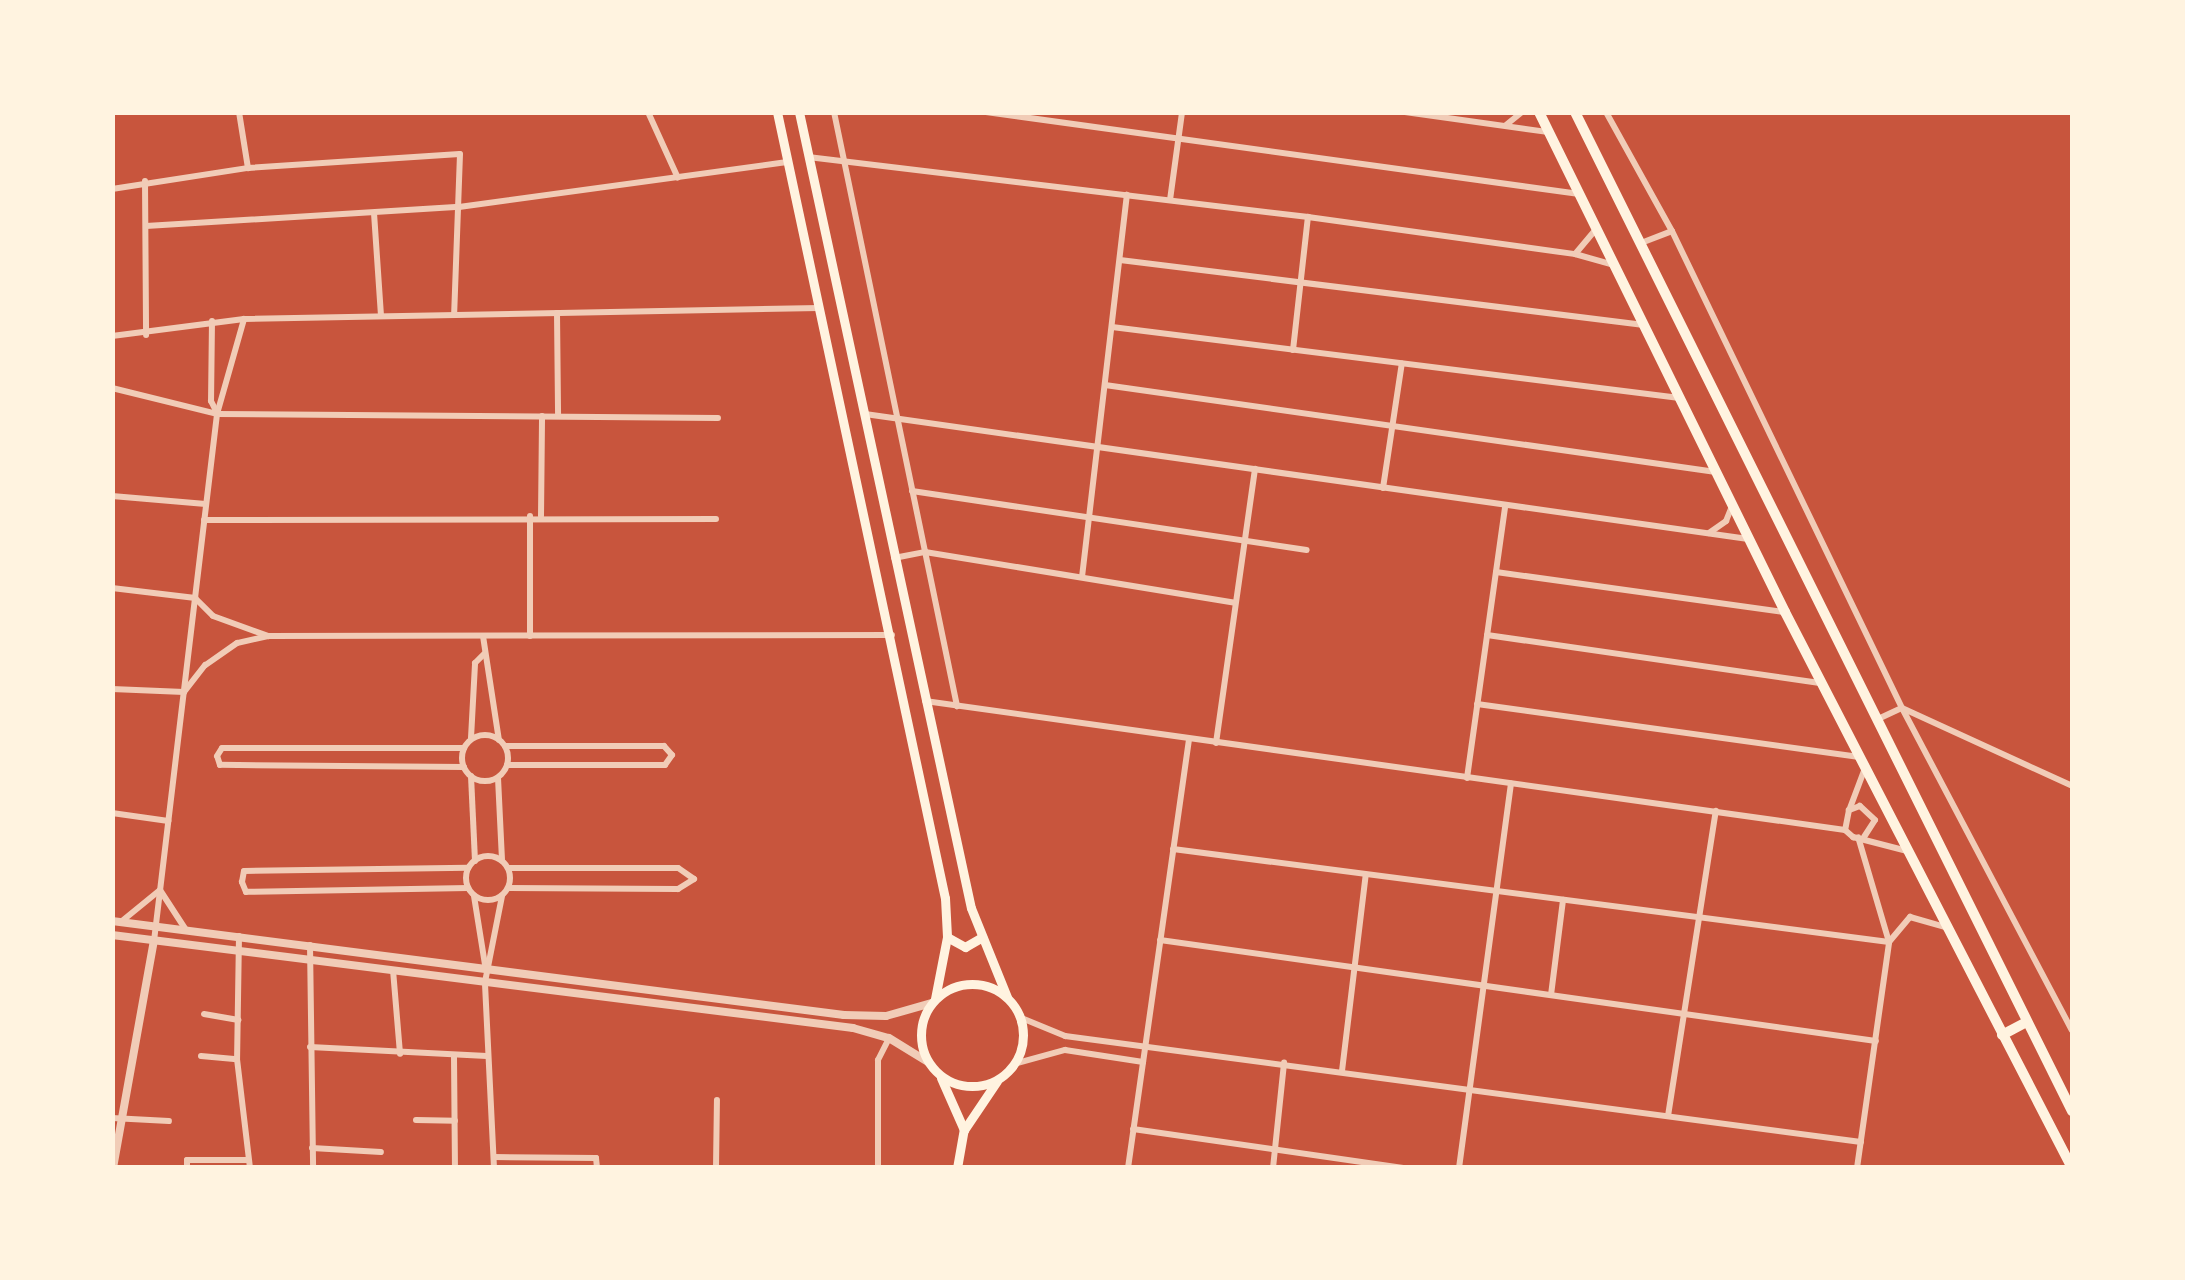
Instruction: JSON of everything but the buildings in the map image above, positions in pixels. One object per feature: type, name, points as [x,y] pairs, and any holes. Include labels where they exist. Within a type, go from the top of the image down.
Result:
[{"type":"main road","points":[[777,112],[946,898],[946,937],[934,1000],[920,1031],[928,1062],[938,1074],[964,1130]]},
{"type":"main road","points":[[798,112],[924,701],[982,937],[1007,997],[1020,1017],[1023,1037],[1014,1064],[964,1130],[957,1168]]},
{"type":"main road","points":[[1539,112],[1785,612],[2072,1168]]},
{"type":"main road","points":[[1575,112],[2072,1110]]},
{"type":"main road","points":[[946,937],[964,947],[982,937]]},
{"type":"main road","points":[[934,1000],[965,984],[1007,997]]},
{"type":"main road","points":[[2002,1035],[2026,1022]]},
{"type":"main road","points":[[938,1074],[979,1086],[1005,1074]]},
{"type":"street","points":[[240,112],[248,168]]},
{"type":"street","points":[[648,112],[678,178]]},
{"type":"street","points":[[834,112],[957,706]]},
{"type":"street","points":[[986,112],[1582,194]]},
{"type":"street","points":[[1170,201],[1182,112]]},
{"type":"street","points":[[1405,112],[1549,132]]},
{"type":"street","points":[[1506,126],[1522,112]]},
{"type":"street","points":[[1607,113],[1672,231],[1902,708],[2072,1030]]},
{"type":"street","points":[[112,189],[248,168],[460,154],[454,315]]},
{"type":"street","points":[[808,157],[1575,254],[1614,266]]},
{"type":"street","points":[[146,226],[459,206],[787,162]]},
{"type":"street","points":[[145,181],[146,335]]},
{"type":"street","points":[[1082,578],[1127,196]]},
{"type":"street","points":[[374,213],[380,316]]},
{"type":"street","points":[[1293,350],[1308,218]]},
{"type":"street","points":[[1575,254],[1597,228]]},
{"type":"street","points":[[1640,244],[1672,231]]},
{"type":"street","points":[[1120,260],[1646,326]]},
{"type":"street","points":[[112,336],[146,335],[212,321],[244,319],[819,308]]},
{"type":"street","points":[[557,313],[558,416]]},
{"type":"street","points":[[113,1168],[118,1119],[154,940],[217,414],[244,319]]},
{"type":"street","points":[[212,321],[210,401],[217,414]]},
{"type":"street","points":[[1112,327],[1680,398]]},
{"type":"street","points":[[1383,488],[1402,363]]},
{"type":"street","points":[[1105,385],[1716,472]]},
{"type":"street","points":[[112,388],[217,414],[718,418]]},
{"type":"street","points":[[864,414],[1749,539]]},
{"type":"street","points":[[541,516],[542,416]]},
{"type":"street","points":[[1216,743],[1254,470]]},
{"type":"street","points":[[912,491],[1308,550]]},
{"type":"street","points":[[112,496],[206,504]]},
{"type":"street","points":[[1707,534],[1726,521],[1732,505]]},
{"type":"street","points":[[1467,778],[1506,507]]},
{"type":"street","points":[[530,516],[530,636]]},
{"type":"street","points":[[204,520],[530,516],[716,519]]},
{"type":"street","points":[[893,558],[925,552],[1235,603]]},
{"type":"street","points":[[1496,572],[1785,612]]},
{"type":"street","points":[[112,588],[195,598],[213,616],[268,636]]},
{"type":"street","points":[[184,692],[205,666],[238,643],[268,636],[892,635]]},
{"type":"street","points":[[1487,635],[1822,684]]},
{"type":"street","points":[[483,636],[484,654],[491,660],[492,723],[507,764],[499,776],[502,860],[509,868],[495,950],[486,966]]},
{"type":"street","points":[[484,654],[475,663],[476,725],[464,748],[464,767],[470,775],[474,860],[468,868],[468,888],[474,896],[486,966],[494,1168]]},
{"type":"street","points":[[112,688],[184,692]]},
{"type":"street","points":[[924,701],[1845,830],[1907,850]]},
{"type":"street","points":[[1477,704],[1862,762],[1845,830]]},
{"type":"street","points":[[1875,720],[1902,708],[2072,786]]},
{"type":"street","points":[[470,740],[485,735],[502,743],[664,746],[672,755],[666,765],[507,764]]},
{"type":"street","points":[[1128,1168],[1188,740]]},
{"type":"street","points":[[464,748],[222,748],[217,756],[220,765],[464,767]]},
{"type":"street","points":[[470,775],[499,776]]},
{"type":"street","points":[[1459,1168],[1512,784]]},
{"type":"street","points":[[1849,810],[1860,806],[1875,820],[1861,837]]},
{"type":"street","points":[[1668,1116],[1716,811]]},
{"type":"street","points":[[112,814],[168,820]]},
{"type":"street","points":[[1858,1168],[1889,942],[1861,837]]},
{"type":"street","points":[[1173,849],[1889,942]]},
{"type":"street","points":[[474,860],[502,860]]},
{"type":"street","points":[[468,868],[244,871],[242,882],[246,892],[468,888]]},
{"type":"street","points":[[508,888],[678,890],[694,879],[678,868],[509,868]]},
{"type":"street","points":[[1342,1070],[1366,874]]},
{"type":"street","points":[[117,922],[160,890]]},
{"type":"street","points":[[160,890],[186,930]]},
{"type":"street","points":[[474,896],[502,896]]},
{"type":"street","points":[[1551,995],[1564,900]]},
{"type":"street","points":[[1889,942],[1910,917],[1946,928]]},
{"type":"street","points":[[117,922],[486,966],[844,1015],[886,1016],[934,1000]]},
{"type":"street","points":[[112,936],[853,1028],[889,1038],[928,1062]]},
{"type":"street","points":[[187,1168],[187,1160],[249,1164],[237,1059],[238,936]]},
{"type":"street","points":[[1160,940],[1876,1041]]},
{"type":"street","points":[[310,945],[313,1168]]},
{"type":"street","points":[[393,970],[400,1054]]},
{"type":"street","points":[[204,1014],[238,1020]]},
{"type":"street","points":[[1020,1017],[1065,1036],[1861,1142]]},
{"type":"street","points":[[878,1168],[878,1060],[889,1038]]},
{"type":"street","points":[[310,1047],[454,1058],[487,1056]]},
{"type":"street","points":[[1014,1064],[1065,1050],[1143,1062]]},
{"type":"street","points":[[201,1056],[237,1059]]},
{"type":"street","points":[[454,1058],[456,1168]]},
{"type":"street","points":[[1272,1168],[1284,1063]]},
{"type":"street","points":[[716,1168],[717,1100]]},
{"type":"street","points":[[118,1119],[169,1121]]},
{"type":"street","points":[[416,1120],[455,1121]]},
{"type":"street","points":[[1133,1129],[1403,1168]]},
{"type":"street","points":[[312,1148],[381,1152]]},
{"type":"street","points":[[494,1156],[596,1158],[596,1168]]}]
